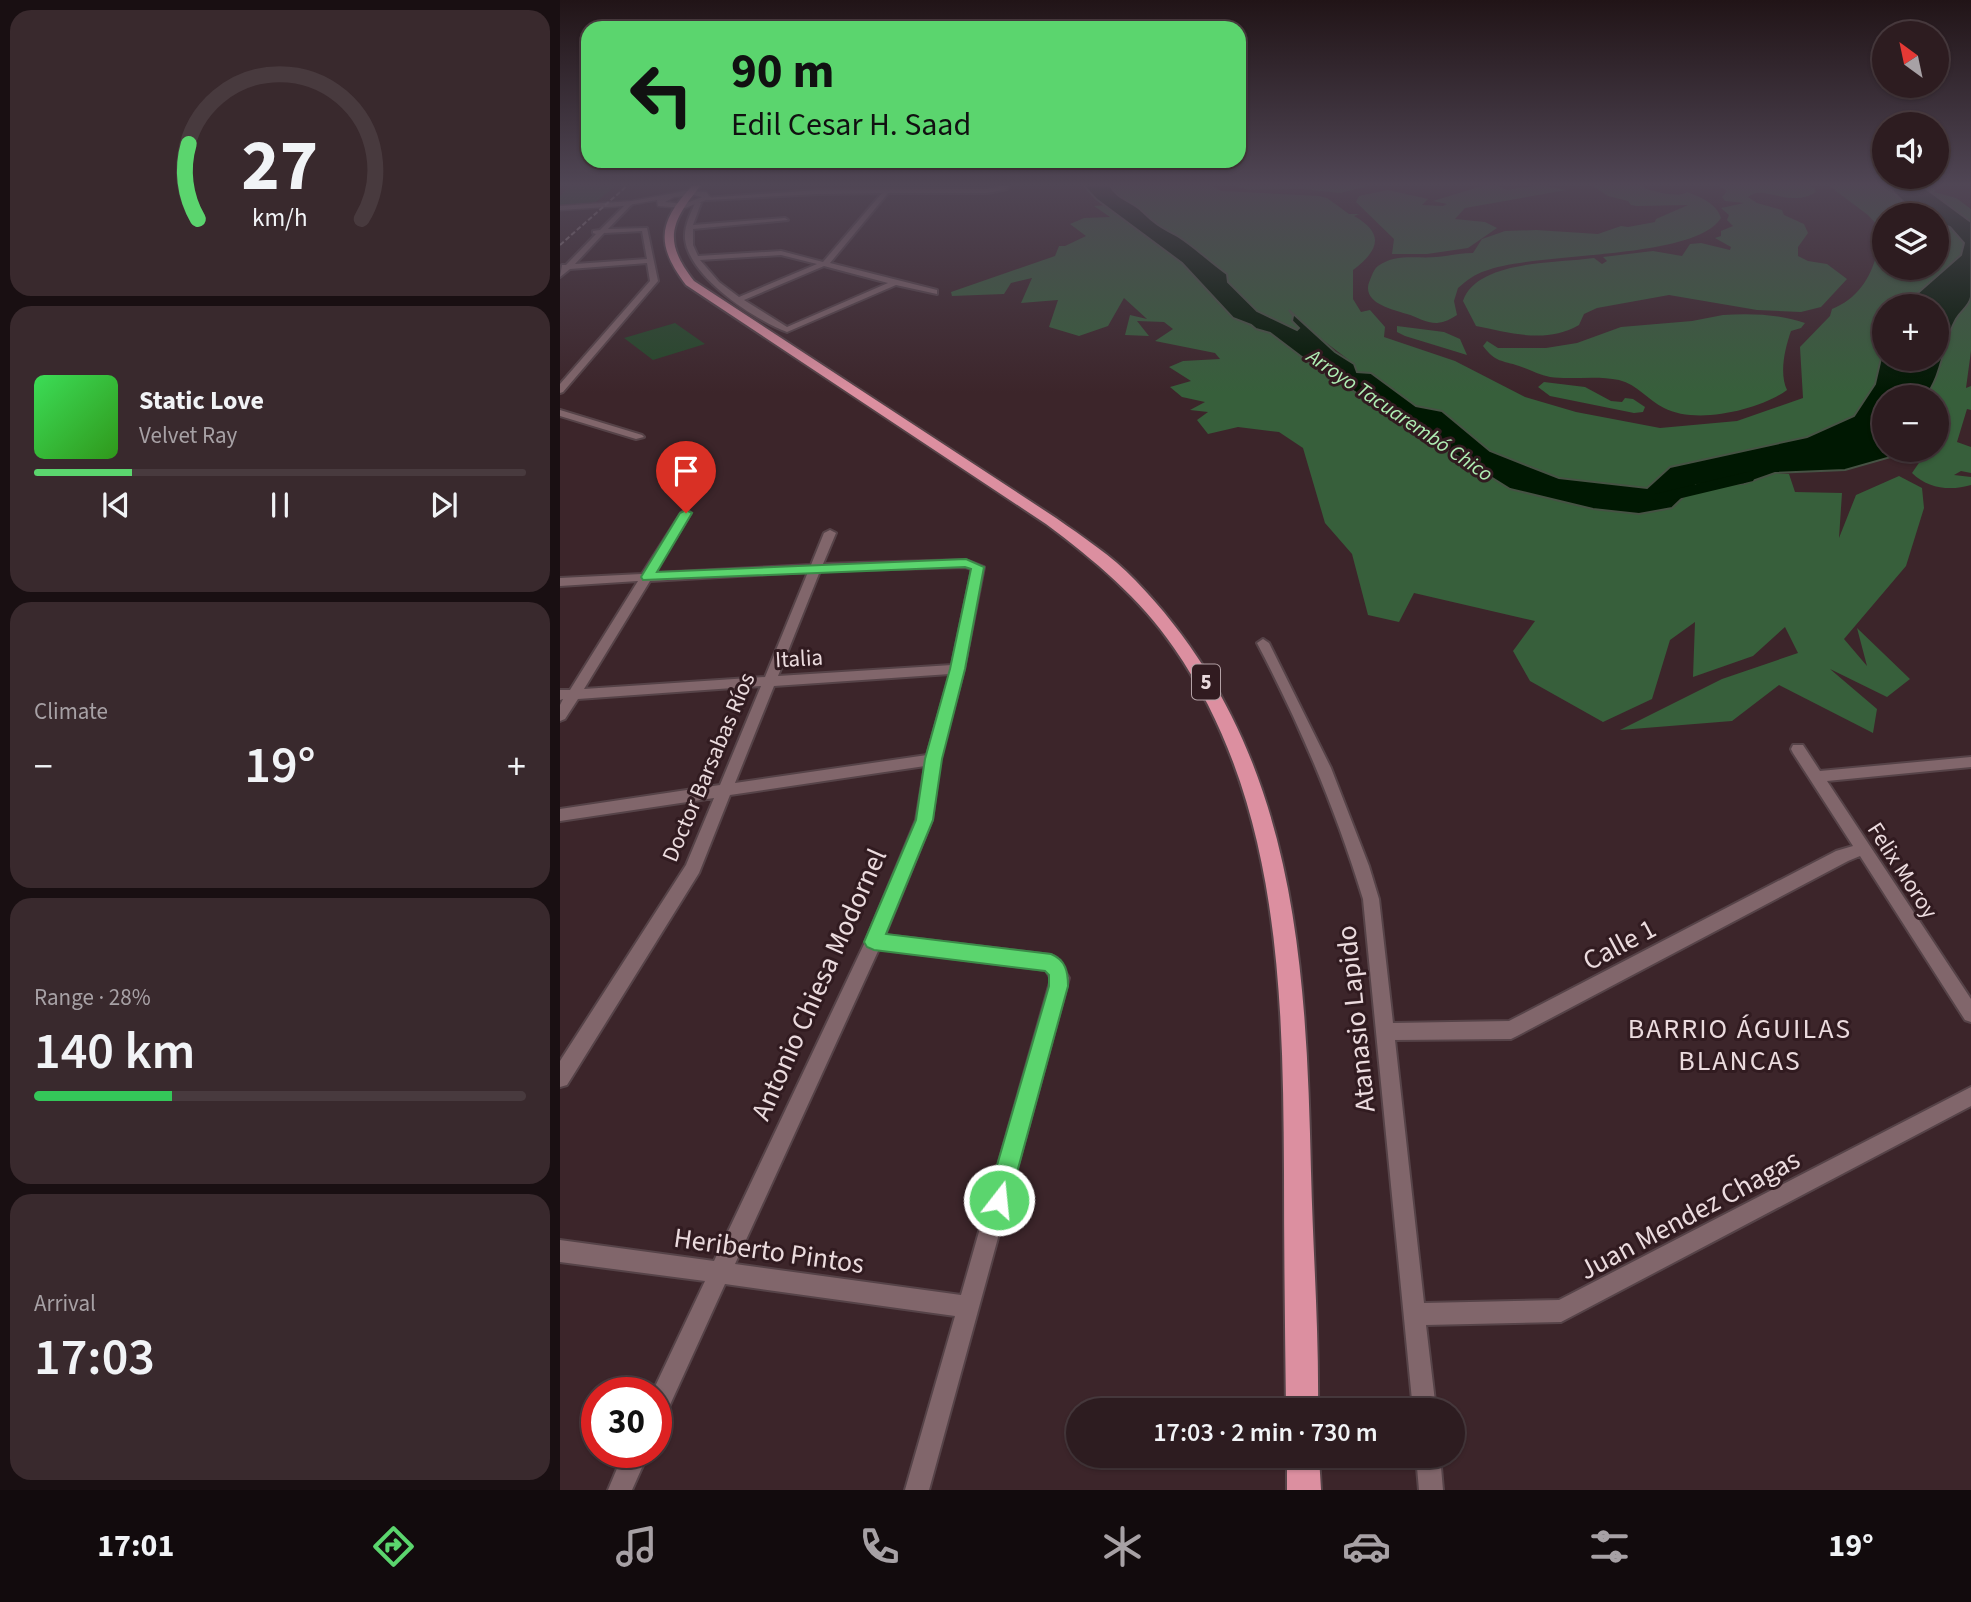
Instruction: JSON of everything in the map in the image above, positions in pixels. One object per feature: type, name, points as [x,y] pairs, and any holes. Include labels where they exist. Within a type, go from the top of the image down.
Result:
[{"type":"highway","name":"5","points":[[671,255],[682,274],[699,290],[1051,521],[1111,566],[1172,633],[1219,705],[1241,754],[1264,820],[1286,922],[1295,1079],[1302,1398]]},
{"type":"highway","points":[[1303,1468],[1304,1490]]},
{"type":"street","points":[[560,275],[563,266],[577,255]]},
{"type":"street","points":[[560,390],[654,281],[647,255]]},
{"type":"street","points":[[694,255],[714,282],[787,330],[896,282]]},
{"type":"street","points":[[696,258],[755,255]]},
{"type":"street","points":[[788,255],[934,292]]},
{"type":"street","points":[[740,299],[826,263],[833,255]]},
{"type":"street","points":[[563,266],[648,261]]},
{"type":"street","points":[[560,413],[639,437]]},
{"type":"street","points":[[560,716],[567,694],[647,577],[686,513]]},
{"type":"street","name":"Doctor Barsabas Ríos","points":[[560,1078],[693,868],[830,533]]},
{"type":"street","name":"Antonio Chiesa Modornel","points":[[671,1377],[874,942],[924,820],[933,759],[958,669],[977,565],[816,568]]},
{"type":"street","points":[[560,582],[816,568]]},
{"type":"street","name":"Atanasio Lapido","points":[[1263,643],[1287,688],[1353,838],[1371,899],[1387,1032],[1423,1398]]},
{"type":"street","name":"Italia","points":[[567,694],[958,669]]},
{"type":"street","name":"Felix Moroy","points":[[1798,749],[1971,1014]]},
{"type":"street","points":[[560,815],[933,759]]},
{"type":"street","points":[[1816,776],[1971,762]]},
{"type":"street","name":"Calle 1","points":[[1387,1032],[1511,1030],[1842,856],[1862,849]]},
{"type":"street","points":[[874,942],[1051,963],[1059,972],[1058,986],[917,1490]]},
{"type":"street","name":"Juan Mendez Chagas","points":[[1415,1314],[1561,1311],[1971,1096]]},
{"type":"street","name":"Heriberto Pintos","points":[[560,1251],[969,1307]]},
{"type":"street","points":[[620,1490],[630,1468]]},
{"type":"street","points":[[1429,1468],[1431,1490]]},
{"type":"green space","points":[[1171,255],[1233,318],[1256,329],[1270,332],[1315,367],[1510,489],[1672,508],[1696,485],[1744,484],[1775,473],[1789,474],[1795,492],[1842,493],[1839,538],[1856,495],[1899,476],[1922,488],[1924,508],[1906,566],[1844,639],[1867,666],[1857,628],[1910,679],[1887,697],[1830,669],[1877,709],[1873,733],[1779,685],[1732,721],[1620,730],[1722,679],[1798,653],[1785,627],[1753,656],[1693,677],[1695,622],[1670,640],[1652,699],[1603,722],[1530,681],[1513,651],[1535,621],[1414,593],[1399,622],[1368,615],[1352,554],[1325,523],[1303,448],[1279,432],[1238,427],[1208,434],[1197,420],[1208,412],[1190,410],[1205,402],[1182,397],[1170,387],[1191,381],[1169,367],[1183,361],[1220,359],[1215,353],[1155,341],[1173,329],[1164,322],[1137,321],[1149,336],[1125,335],[1130,315],[1147,319],[1124,298],[1108,326],[1079,336],[1049,327],[1058,300],[1021,303],[1032,278],[1011,283],[1004,294],[952,296],[951,292],[1055,256]]},
{"type":"green space","points":[[1199,255],[1369,255],[1353,270],[1353,299],[1361,312],[1370,310],[1385,327],[1384,337],[1455,361],[1525,397],[1576,412],[1660,428],[1737,421],[1803,398],[1800,347],[1830,316],[1832,309],[1853,296],[1872,268],[1872,280],[1932,280],[1916,294],[1872,294],[1872,371],[1878,371],[1875,384],[1855,416],[1807,437],[1670,467],[1647,488],[1559,478],[1490,451],[1442,411],[1416,406],[1372,373],[1357,372],[1354,364],[1303,325],[1291,311],[1299,328],[1297,331],[1257,311],[1228,282],[1227,274]]},
{"type":"green space","points":[[1453,255],[1595,255],[1539,260],[1481,272],[1458,288],[1454,301],[1457,315],[1440,323],[1429,322],[1385,307],[1369,294],[1368,288],[1375,269],[1385,262],[1407,257]]},
{"type":"green space","points":[[1624,255],[1798,255],[1808,261],[1827,264],[1847,279],[1821,307],[1801,312],[1757,310],[1669,295],[1597,308],[1584,314],[1579,325],[1567,331],[1541,336],[1476,326],[1463,301],[1471,288],[1483,279],[1516,267],[1594,258],[1602,264],[1607,261],[1603,257]]},
{"type":"green space","points":[[1949,255],[1960,255],[1949,265]]},
{"type":"green space","points":[[1971,297],[1971,351],[1966,388],[1971,386],[1971,410],[1967,409],[1957,442],[1971,447],[1971,473],[1961,471],[1954,475],[1971,477],[1971,485],[1940,487],[1925,482],[1912,473],[1920,462],[1949,462],[1949,385],[1932,385],[1938,371],[1949,371],[1949,335],[1958,316]]},
{"type":"green space","points":[[1723,315],[1764,315],[1805,323],[1801,328],[1791,331],[1787,345],[1783,368],[1787,390],[1761,404],[1727,413],[1677,413],[1658,405],[1626,382],[1602,378],[1546,376],[1500,360],[1483,346],[1487,341],[1498,348],[1546,348],[1577,343],[1621,327],[1692,321]]},
{"type":"green space","points":[[675,323],[705,344],[653,360],[624,338]]},
{"type":"green space","points":[[1397,326],[1444,332],[1460,339],[1467,355],[1405,336],[1397,332]]},
{"type":"green space","points":[[1544,382],[1585,387],[1611,401],[1633,399],[1645,407],[1643,412],[1634,413],[1550,396],[1538,387]]},
{"type":"water","points":[[1171,255],[1202,255],[1227,274],[1228,282],[1257,311],[1297,330],[1299,328],[1292,321],[1293,316],[1289,310],[1335,352],[1354,364],[1357,372],[1371,373],[1416,406],[1442,411],[1490,451],[1559,478],[1647,488],[1670,467],[1807,437],[1854,416],[1872,389],[1873,462],[1845,470],[1775,473],[1744,484],[1696,485],[1672,508],[1639,514],[1593,509],[1510,489],[1315,367],[1270,333],[1233,318],[1182,263]]},
{"type":"water","points":[[1961,255],[1971,255],[1971,297],[1949,335],[1949,294],[1917,294],[1933,280],[1949,280],[1949,266]]},
{"type":"water","points":[[1878,371],[1938,371],[1932,385],[1874,385]]},
{"type":"waterway","name":"Arroyo Tacuarembó Chico","points":[[1661,498],[1747,477]]},
{"type":"district","name":"BARRIO ÁGUILAS BLANCAS","points":[[1740,1044]]},
{"type":"route","points":[[686,513],[647,577],[966,563],[973,563],[978,567],[958,669],[933,759],[924,820],[874,942],[1051,963],[1059,972],[1058,986],[999,1200]]}]
